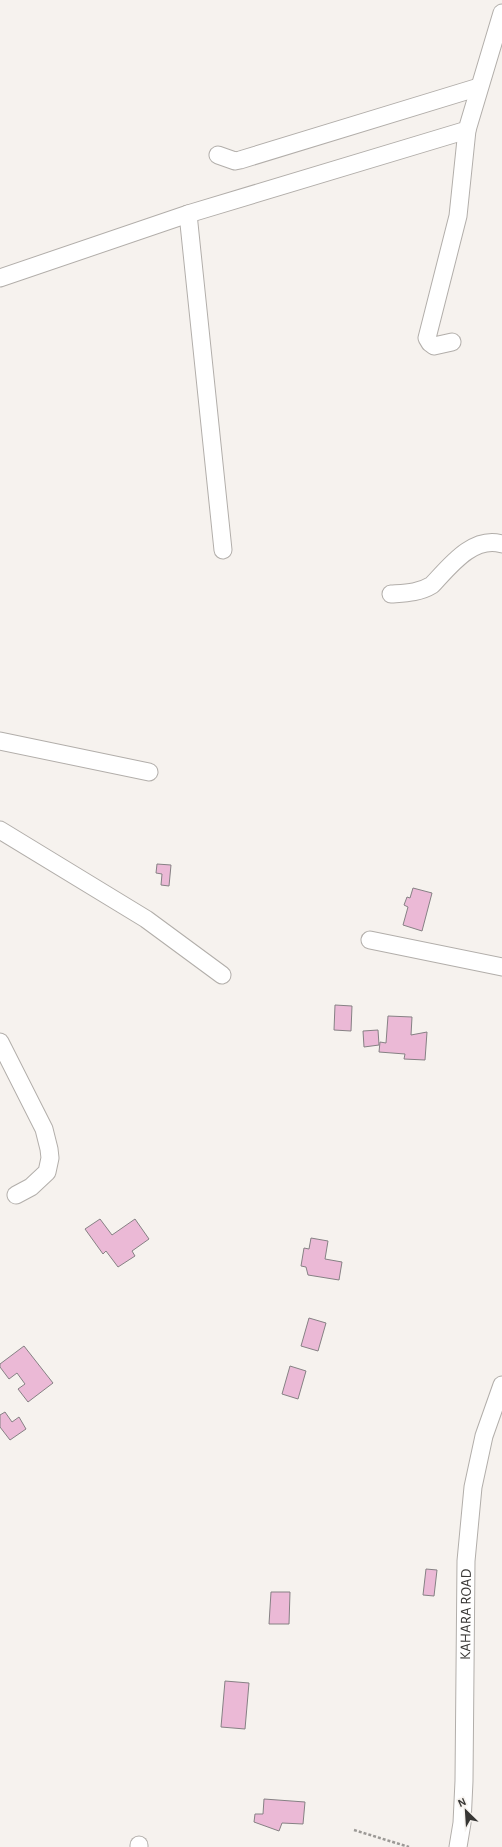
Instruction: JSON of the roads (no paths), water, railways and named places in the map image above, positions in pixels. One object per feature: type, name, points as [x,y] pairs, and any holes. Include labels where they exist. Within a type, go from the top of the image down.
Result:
[{"type":"street","points":[[452,342],[434,346],[430,344],[427,338],[458,216],[466,130],[502,14]]},
{"type":"street","points":[[218,155],[235,161],[240,160],[479,87]]},
{"type":"street","points":[[0,278],[188,214],[466,130]]},
{"type":"street","points":[[188,214],[223,550]]},
{"type":"street","points":[[391,594],[415,592],[425,589],[432,585],[463,553],[476,546],[489,543],[502,544]]},
{"type":"street","points":[[0,741],[149,772]]},
{"type":"street","points":[[0,830],[146,919],[222,975]]},
{"type":"street","points":[[370,940],[502,967]]},
{"type":"street","points":[[0,1042],[44,1129],[50,1158],[47,1172],[31,1187],[16,1195]]},
{"type":"street","name":"KAHARA ROAD","points":[[458,1847],[462,1823],[464,1781],[466,1561],[473,1487],[484,1436],[502,1386]]}]
